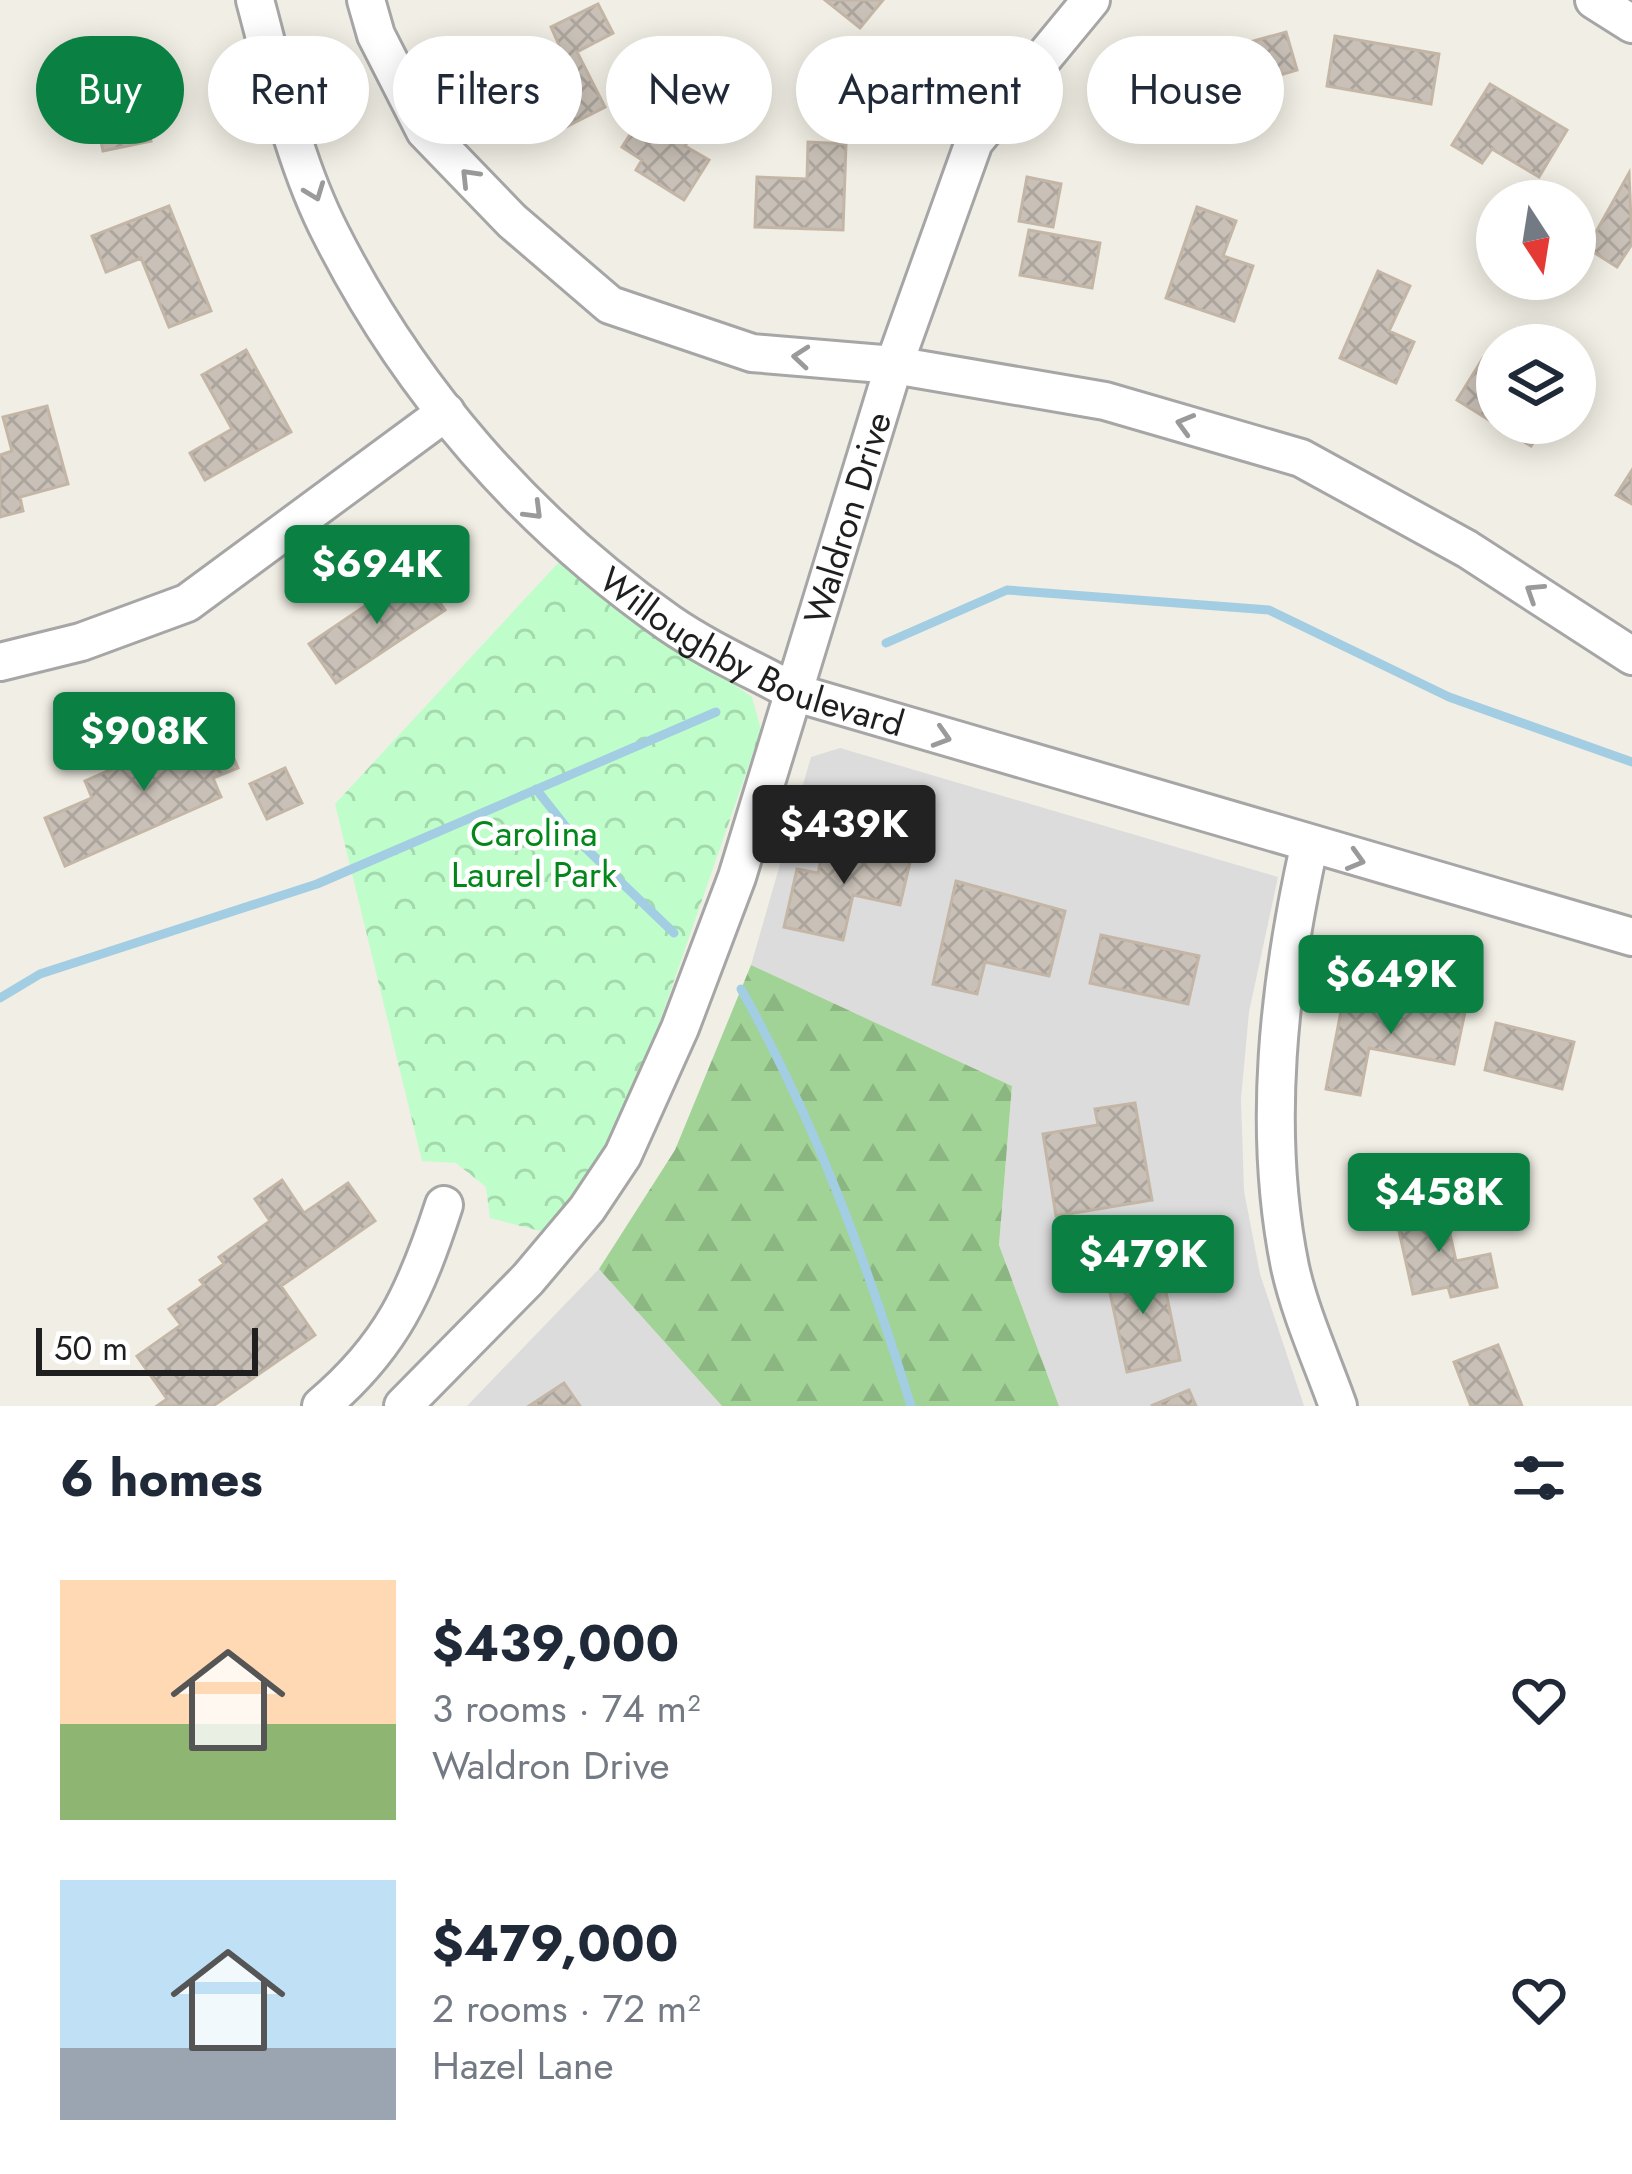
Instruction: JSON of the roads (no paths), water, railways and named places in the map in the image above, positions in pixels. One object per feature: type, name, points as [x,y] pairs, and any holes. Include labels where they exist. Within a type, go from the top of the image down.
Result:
[{"type":"street","name":"Willoughby Boulevard","points":[[256,0],[286,115],[330,233],[446,412],[469,446],[565,542],[672,625],[796,693],[1309,847],[1632,937]]},
{"type":"street","points":[[366,0],[376,35],[424,131],[512,220],[610,304],[752,353],[894,365],[1105,401],[1300,458],[1467,549],[1632,656]]},
{"type":"street","name":"Waldron Drive","points":[[403,1406],[528,1279],[587,1209],[623,1155],[708,954],[796,693],[894,365],[974,142],[1091,0]]},
{"type":"street","points":[[1594,0],[1632,24]]},
{"type":"street","points":[[0,662],[80,643],[187,603],[446,412]]},
{"type":"street","points":[[1309,847],[1290,932],[1274,1125],[1291,1268],[1338,1406]]},
{"type":"street","points":[[321,1406],[366,1368],[419,1282],[444,1204]]},
{"type":"waterway","points":[[886,643],[1007,590],[1269,610],[1449,697],[1632,762]]},
{"type":"waterway","points":[[0,998],[40,974],[317,884],[716,712]]},
{"type":"waterway","points":[[536,789],[574,837],[674,933]]},
{"type":"waterway","points":[[741,989],[793,1090],[837,1193],[911,1406]]},
{"type":"park label","name":"Carolina Laurel Park","points":[[534,854]]}]
